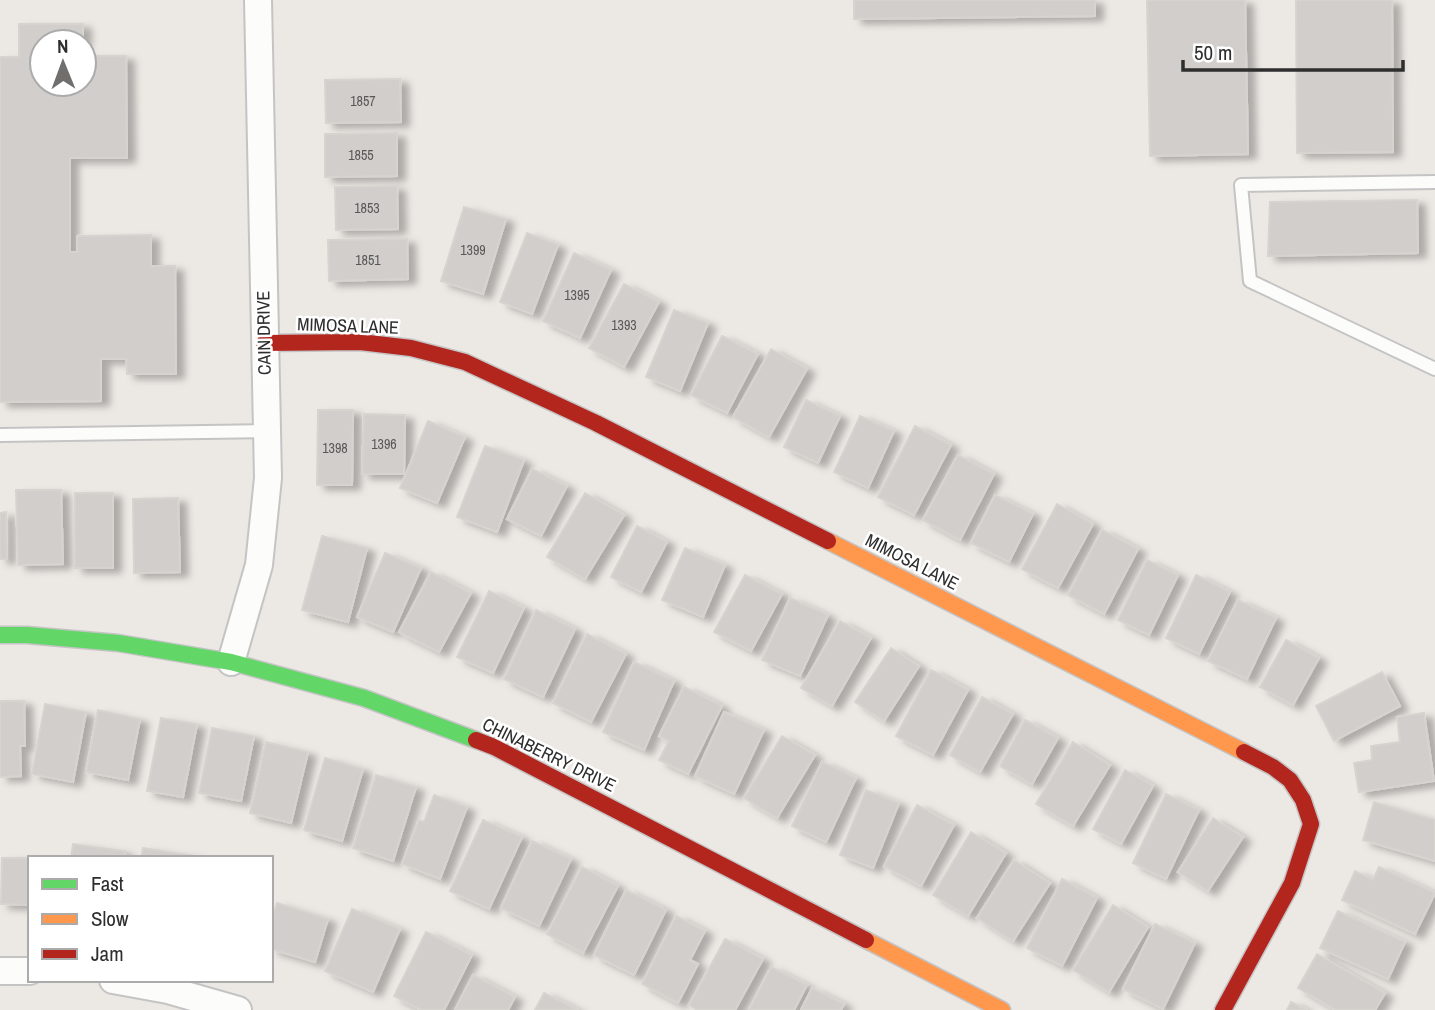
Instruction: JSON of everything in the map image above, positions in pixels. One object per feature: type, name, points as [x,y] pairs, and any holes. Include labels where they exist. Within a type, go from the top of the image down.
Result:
[{"type":"street","name":"CAIN DRIVE","points":[[231,663],[259,565],[268,478],[258,0]]},
{"type":"street","name":"MIMOSA LANE","points":[[264,343],[360,342],[411,348],[465,362],[596,423],[1273,766],[1290,780],[1303,800],[1311,824],[1292,883],[1223,1010]]},
{"type":"street","name":"CHINABERRY DRIVE","points":[[0,635],[118,643],[231,663],[364,698],[494,747],[1002,1010]]},
{"type":"street","points":[[0,971],[28,971]]},
{"type":"street","points":[[124,982],[168,990],[238,1010]]},
{"type":"lane","points":[[1435,182],[1241,185],[1250,281],[1435,369]]},
{"type":"lane","points":[[0,435],[267,431]]},
{"type":"building","points":[[854,0],[1095,0],[1095,16],[854,19]]},
{"type":"building","points":[[1147,0],[1245,0],[1248,154],[1150,156]]},
{"type":"building","points":[[1296,0],[1392,0],[1393,152],[1297,153]]},
{"type":"building","points":[[19,24],[83,24],[83,28],[28,28],[28,98],[98,98],[98,56],[126,56],[127,158],[70,158],[70,252],[77,252],[77,236],[151,235],[151,266],[175,266],[176,374],[127,374],[126,359],[101,359],[101,401],[0,402],[0,57],[19,57]]},
{"type":"building","points":[[400,79],[401,122],[326,123],[325,80]]},
{"type":"building","points":[[397,133],[397,176],[325,177],[325,134]]},
{"type":"building","points":[[397,186],[398,229],[336,230],[335,187]]},
{"type":"building","points":[[1417,200],[1418,253],[1268,256],[1270,202]]},
{"type":"building","points":[[464,207],[506,219],[483,294],[441,281]]},
{"type":"building","points":[[527,233],[558,245],[532,314],[500,302]]},
{"type":"building","points":[[407,239],[408,279],[329,281],[328,240]]},
{"type":"building","points":[[574,253],[611,270],[580,338],[543,321]]},
{"type":"building","points":[[624,284],[659,302],[624,367],[589,348]]},
{"type":"building","points":[[674,310],[708,323],[680,391],[646,377]]},
{"type":"building","points":[[722,336],[758,354],[727,413],[691,395]]},
{"type":"building","points":[[771,349],[807,369],[769,437],[733,417]]},
{"type":"building","points":[[806,400],[840,416],[818,463],[784,447]]},
{"type":"building","points":[[318,410],[353,410],[352,485],[317,485]]},
{"type":"building","points":[[364,414],[405,415],[404,474],[362,474]]},
{"type":"building","points":[[860,416],[894,431],[868,488],[834,472]]},
{"type":"building","points":[[428,421],[465,437],[437,503],[400,488]]},
{"type":"building","points":[[915,426],[951,445],[914,515],[878,497]]},
{"type":"building","points":[[485,446],[524,460],[497,532],[457,517]]},
{"type":"building","points":[[958,455],[994,474],[960,540],[923,520]]},
{"type":"building","points":[[532,469],[567,486],[541,536],[507,519]]},
{"type":"building","points":[[16,490],[61,490],[63,564],[18,565]]},
{"type":"building","points":[[75,493],[113,493],[113,568],[75,568]]},
{"type":"building","points":[[585,493],[624,515],[585,579],[547,557]]},
{"type":"building","points":[[995,495],[1033,514],[1009,562],[971,543]]},
{"type":"building","points":[[178,498],[180,572],[134,573],[133,499]]},
{"type":"building","points":[[1057,504],[1093,524],[1058,588],[1022,569]]},
{"type":"building","points":[[6,512],[7,559],[0,559],[0,513]]},
{"type":"building","points":[[637,526],[667,542],[641,592],[611,577]]},
{"type":"building","points":[[1102,530],[1138,549],[1104,614],[1068,595]]},
{"type":"building","points":[[322,536],[367,548],[348,622],[302,610]]},
{"type":"building","points":[[685,548],[725,565],[703,617],[662,600]]},
{"type":"building","points":[[385,553],[421,568],[393,632],[357,617]]},
{"type":"building","points":[[1147,560],[1178,575],[1149,635],[1118,620]]},
{"type":"building","points":[[431,572],[471,593],[439,652],[399,632]]},
{"type":"building","points":[[745,575],[782,594],[751,651],[714,632]]},
{"type":"building","points":[[1196,575],[1230,592],[1199,654],[1166,638]]},
{"type":"building","points":[[489,591],[524,608],[493,673],[457,657]]},
{"type":"building","points":[[790,598],[828,615],[800,676],[762,660]]},
{"type":"building","points":[[1238,600],[1276,618],[1247,679],[1208,661]]},
{"type":"building","points":[[536,610],[575,629],[543,697],[504,679]]},
{"type":"building","points":[[840,621],[871,638],[832,706],[801,688]]},
{"type":"building","points":[[587,634],[626,654],[591,722],[553,703]]},
{"type":"building","points":[[1286,640],[1319,658],[1293,705],[1260,687]]},
{"type":"building","points":[[891,648],[919,666],[884,721],[855,702]]},
{"type":"building","points":[[634,662],[674,681],[644,750],[603,732]]},
{"type":"building","points":[[931,670],[968,690],[933,755],[896,736]]},
{"type":"building","points":[[1382,672],[1400,706],[1334,741],[1316,706]]},
{"type":"building","points":[[684,687],[722,706],[688,774],[659,760],[669,741],[659,736]]},
{"type":"building","points":[[982,697],[1013,714],[980,772],[950,755]]},
{"type":"building","points":[[0,701],[24,701],[25,746],[20,746],[21,776],[0,777]]},
{"type":"building","points":[[45,704],[86,712],[73,782],[32,774]]},
{"type":"building","points":[[98,710],[140,719],[128,780],[86,772]]},
{"type":"building","points":[[724,712],[764,730],[734,794],[695,776]]},
{"type":"building","points":[[1424,713],[1434,781],[1359,792],[1354,763],[1372,760],[1371,746],[1400,742],[1397,717]]},
{"type":"building","points":[[161,718],[197,724],[183,797],[147,791]]},
{"type":"building","points":[[1025,720],[1058,738],[1032,784],[1000,766]]},
{"type":"building","points":[[212,728],[254,736],[241,801],[199,793]]},
{"type":"building","points":[[782,736],[815,755],[777,818],[744,798]]},
{"type":"building","points":[[266,742],[308,752],[291,823],[250,813]]},
{"type":"building","points":[[1073,742],[1110,765],[1073,826],[1036,804]]},
{"type":"building","points":[[325,758],[363,769],[342,841],[304,830]]},
{"type":"building","points":[[822,762],[856,778],[826,842],[792,826]]},
{"type":"building","points":[[1125,770],[1153,786],[1121,844],[1093,829]]},
{"type":"building","points":[[376,775],[416,787],[393,861],[353,848]]},
{"type":"building","points":[[866,790],[899,803],[873,868],[840,855]]},
{"type":"building","points":[[1166,794],[1199,810],[1166,879],[1133,863]]},
{"type":"building","points":[[434,795],[467,807],[440,879],[402,864],[419,820],[424,822]]},
{"type":"building","points":[[1374,802],[1435,820],[1435,861],[1363,840]]},
{"type":"building","points":[[917,805],[954,825],[921,886],[884,866]]},
{"type":"building","points":[[1213,818],[1243,837],[1208,891],[1178,872]]},
{"type":"building","points":[[483,820],[522,837],[489,909],[450,891]]},
{"type":"building","points":[[971,832],[1006,853],[968,916],[933,895]]},
{"type":"building","points":[[532,841],[571,859],[539,926],[501,908]]},
{"type":"building","points":[[73,844],[125,851],[124,856],[71,856]]},
{"type":"building","points":[[143,848],[196,856],[141,856]]},
{"type":"building","points":[[2,858],[28,858],[28,905],[1,904]]},
{"type":"building","points":[[1014,860],[1050,883],[1013,941],[977,918]]},
{"type":"building","points":[[582,867],[618,886],[583,953],[547,934]]},
{"type":"building","points":[[1379,867],[1435,893],[1415,934],[1342,900],[1355,871],[1373,880]]},
{"type":"building","points":[[1062,879],[1097,898],[1062,966],[1027,948]]},
{"type":"building","points":[[626,890],[666,910],[634,975],[594,955]]},
{"type":"building","points":[[277,903],[328,919],[315,962],[273,950],[273,916]]},
{"type":"building","points":[[1113,905],[1148,927],[1109,992],[1073,970]]},
{"type":"building","points":[[352,909],[400,929],[373,992],[325,971]]},
{"type":"building","points":[[1338,911],[1405,942],[1388,979],[1320,948]]},
{"type":"building","points":[[676,916],[705,931],[690,960],[698,964],[678,1003],[642,984]]},
{"type":"building","points":[[1155,924],[1195,943],[1163,1009],[1123,989]]},
{"type":"building","points":[[426,932],[472,955],[444,1010],[421,1010],[394,996]]},
{"type":"building","points":[[725,939],[763,959],[735,1010],[697,1010],[689,1005]]},
{"type":"building","points":[[1317,954],[1385,993],[1375,1010],[1336,1010],[1298,988]]},
{"type":"building","points":[[771,967],[807,985],[794,1010],[749,1010]]},
{"type":"building","points":[[473,975],[515,997],[508,1010],[455,1010]]},
{"type":"building","points":[[812,988],[844,1004],[841,1010],[801,1010]]},
{"type":"building","points":[[544,993],[578,1010],[535,1010]]},
{"type":"building","points":[[1291,1002],[1307,1010],[1287,1010]]},
{"type":"traffic: fast","points":[[0,635],[118,643],[231,662],[364,698],[476,740]]},
{"type":"traffic: slow","points":[[828,541],[1244,752]]},
{"type":"traffic: slow","points":[[866,940],[1002,1010]]},
{"type":"traffic: jam","points":[[264,343],[360,342],[411,348],[465,362],[596,423],[828,541]]},
{"type":"traffic: jam","points":[[476,740],[866,940]]},
{"type":"traffic: jam","points":[[1223,1010],[1292,883],[1311,824],[1303,800],[1290,780],[1273,767],[1244,752]]}]
